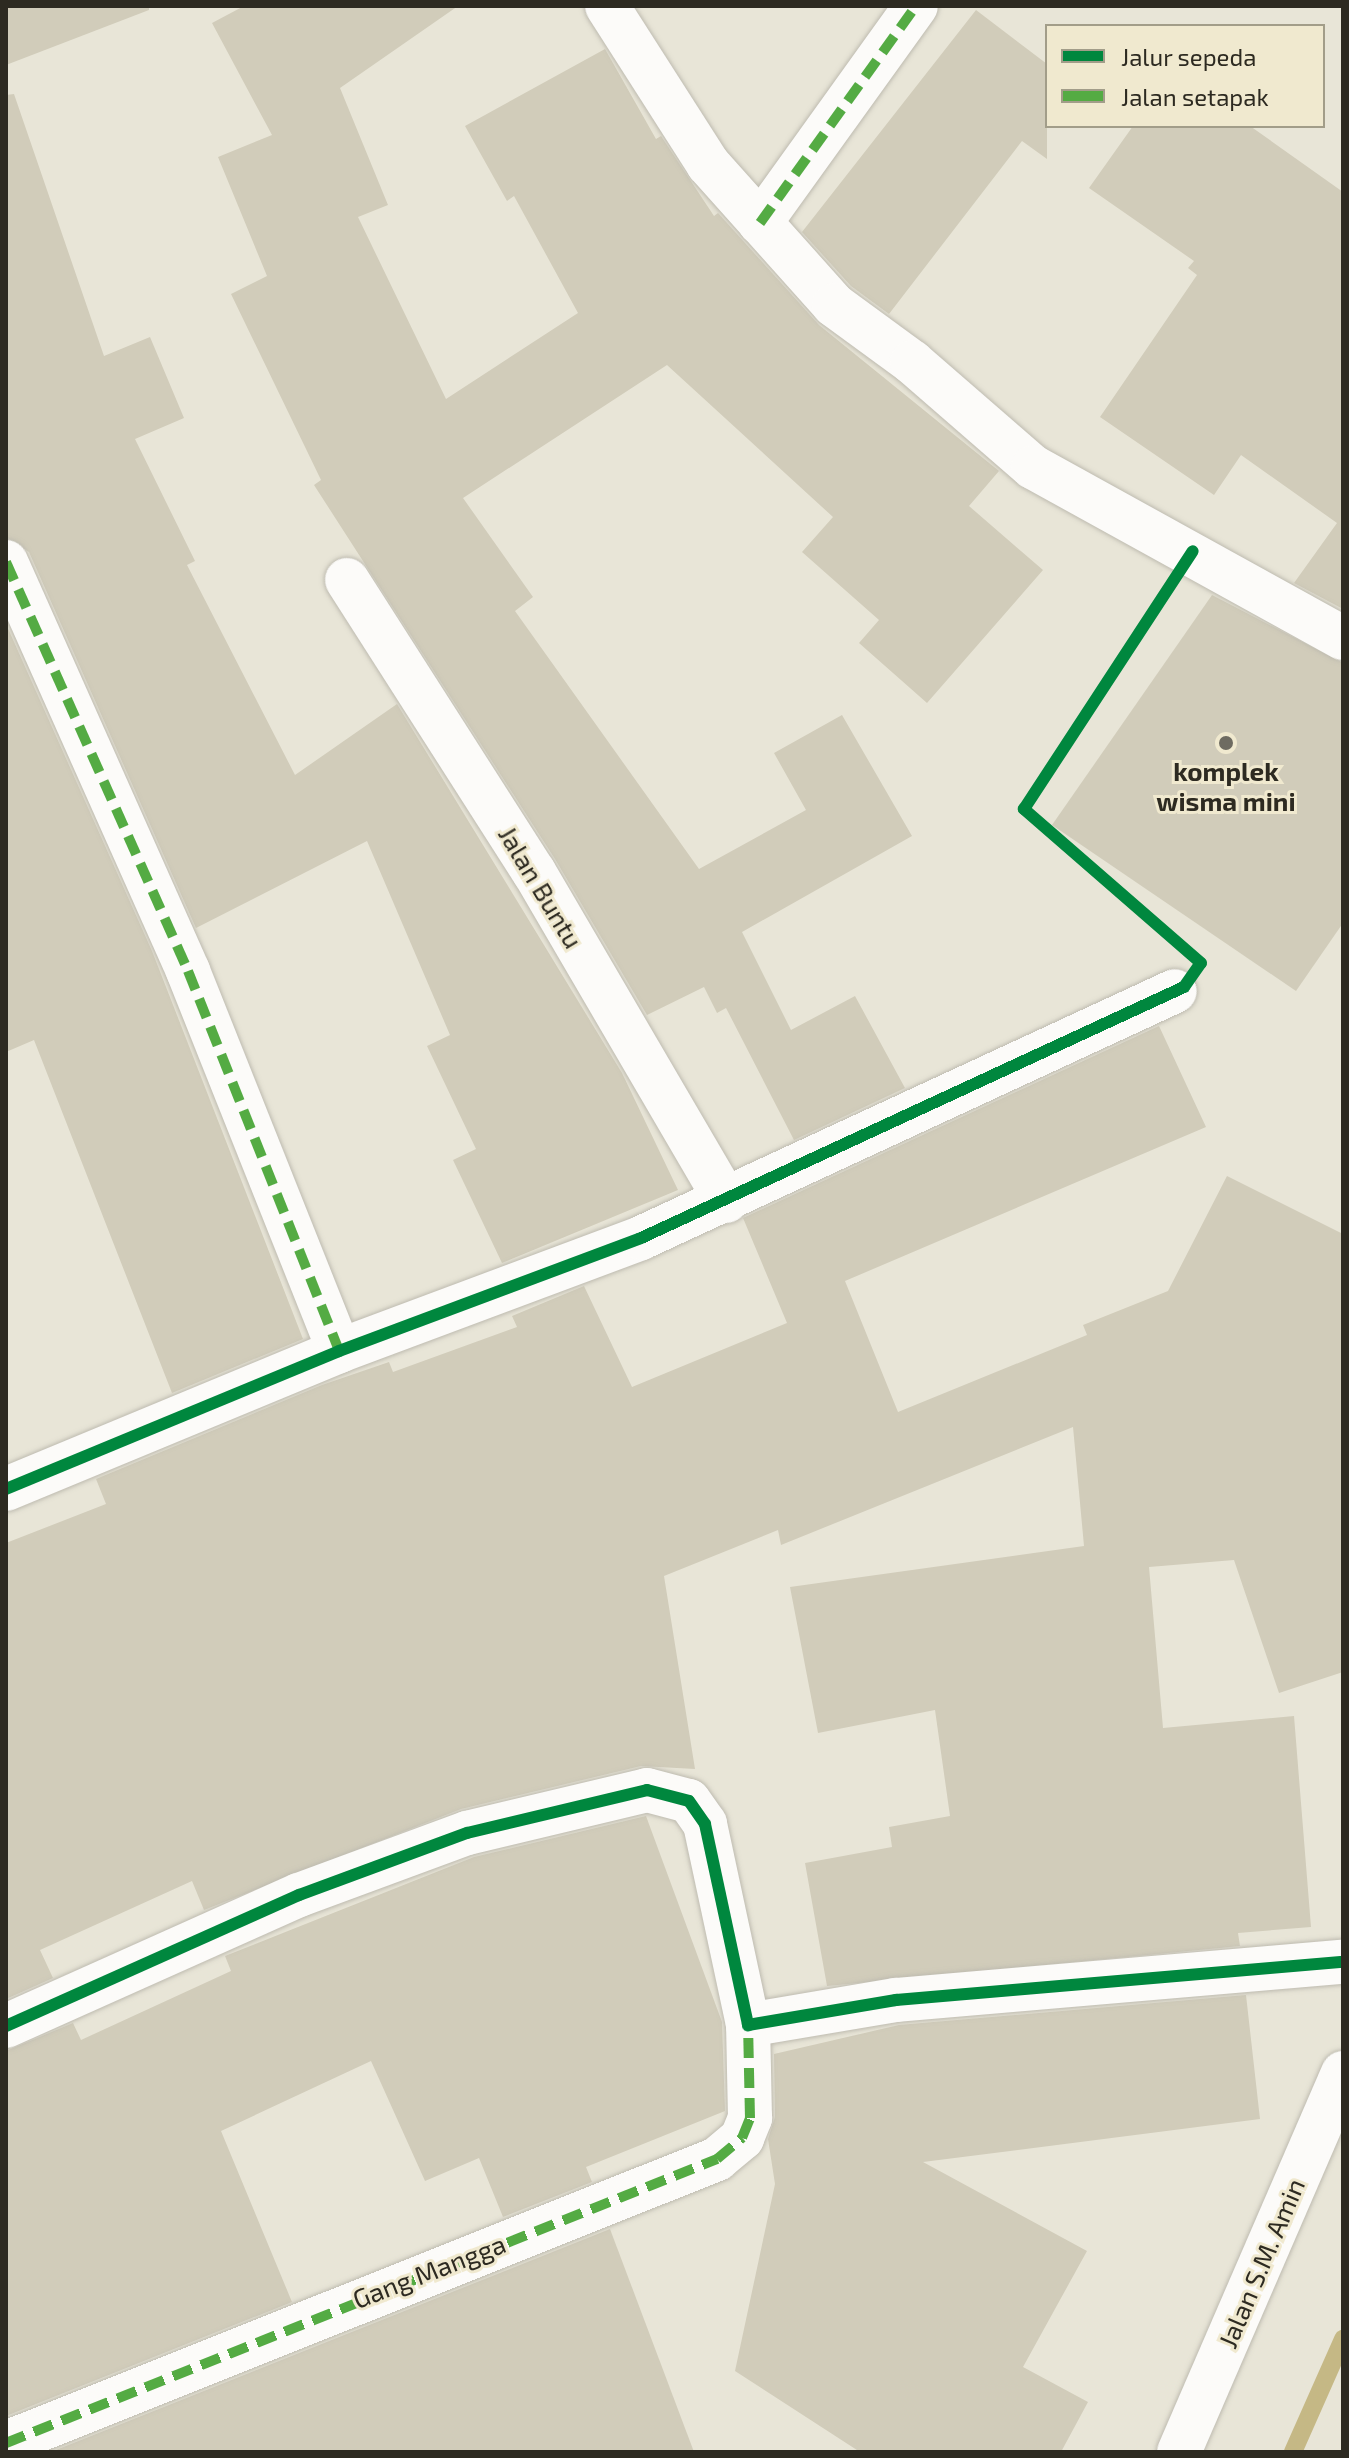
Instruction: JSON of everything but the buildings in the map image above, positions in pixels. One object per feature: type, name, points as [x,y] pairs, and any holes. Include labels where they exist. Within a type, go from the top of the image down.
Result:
[{"type":"street","points":[[607,6],[708,164],[834,305],[912,362],[1033,467],[1343,638]]},
{"type":"street","points":[[760,223],[916,6]]},
{"type":"street","points":[[6,562],[188,971],[339,1351]]},
{"type":"street","name":"Jalan Buntu","points":[[347,580],[534,872],[726,1201]]},
{"type":"street","points":[[6,1489],[339,1351],[726,1201],[1175,991]]},
{"type":"street","name":"Gang Mangga","points":[[6,2026],[299,1895],[467,1833],[647,1790],[689,1801],[705,1824],[748,2025],[750,2118],[742,2138],[717,2159],[6,2443]]},
{"type":"street","points":[[748,2025],[896,2000],[1343,1962]]},
{"type":"street","name":"Jalan S.M. Amin","points":[[1179,2452],[1343,2073]]},
{"type":"waterway","points":[[1293,2452],[1343,2339]]},
{"type":"marked path","points":[[760,223],[916,6]]},
{"type":"marked path","points":[[6,562],[188,971],[339,1351]]},
{"type":"marked path","points":[[6,2443],[717,2159],[742,2138],[750,2118],[748,2025]]},
{"type":"cycle path","points":[[6,1489],[339,1351],[641,1238],[1184,987],[1201,963],[1024,809],[1193,551]]},
{"type":"cycle path","points":[[6,2026],[299,1895],[467,1833],[647,1790],[689,1801],[705,1824],[748,2025],[896,2000],[1343,1962]]},
{"type":"place","name":"komplek wisma mini","points":[[1226,743]]}]
